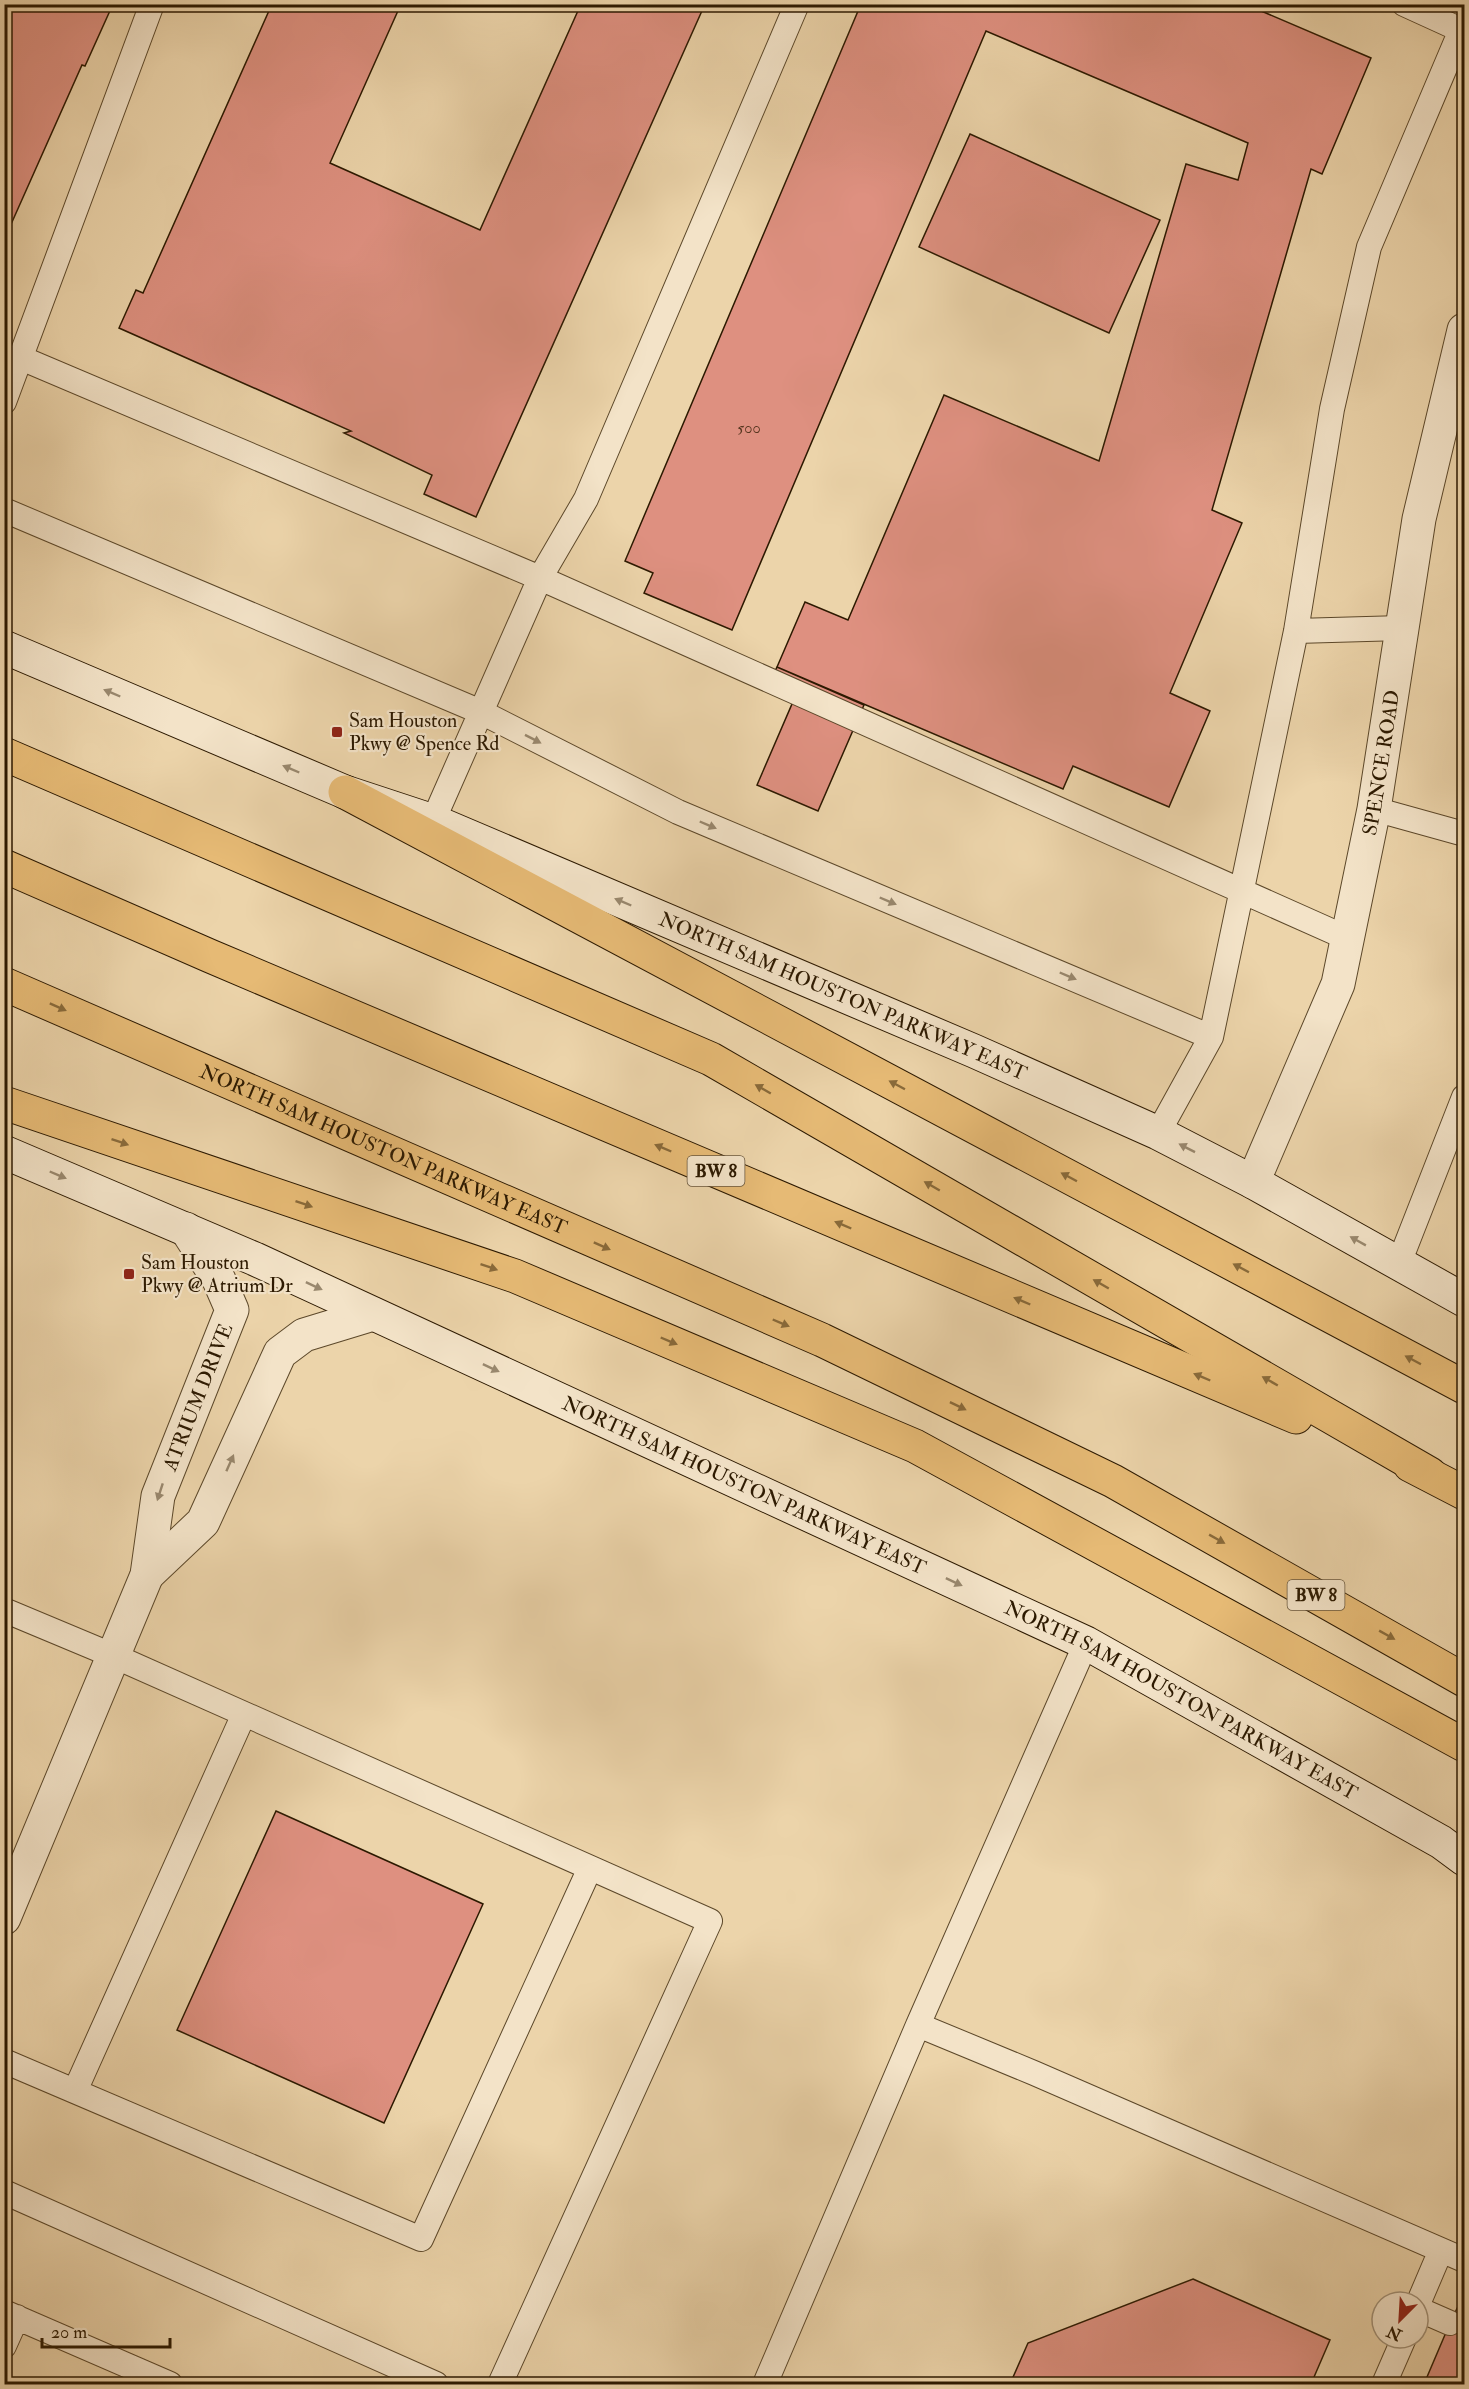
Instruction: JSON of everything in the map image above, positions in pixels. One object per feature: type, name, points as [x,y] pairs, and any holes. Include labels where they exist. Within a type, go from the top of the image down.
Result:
[{"type":"highway","points":[[4,754],[711,1059],[1430,1474]]},
{"type":"highway","points":[[345,792],[1464,1388]]},
{"type":"highway","name":"BW 8","points":[[4,866],[210,956],[1430,1474],[1464,1493]]},
{"type":"highway","name":"NORTH SAM HOUSTON PARKWAY EAST","points":[[4,984],[822,1340],[1113,1481],[1464,1680]]},
{"type":"highway","points":[[4,1103],[515,1276],[915,1446],[1464,1745]]},
{"type":"main road","name":"SPENCE ROAD","points":[[1253,1182],[1338,984],[1374,809],[1419,519],[1464,334]]},
{"type":"main road","name":"NORTH SAM HOUSTON PARKWAY EAST","points":[[4,647],[345,792],[433,821],[974,1051],[1158,1133],[1253,1182],[1464,1300]]},
{"type":"main road","name":"NORTH SAM HOUSTON PARKWAY EAST","points":[[4,1152],[255,1258],[1086,1643],[1441,1842],[1464,1859]]},
{"type":"main road","name":"ATRIUM DRIVE","points":[[4,1918],[147,1575],[158,1496],[232,1310],[219,1280],[186,1229]]},
{"type":"main road","name":"ATRIUM DRIVE","points":[[147,1575],[203,1522],[280,1353],[304,1335],[373,1314]]},
{"type":"lane","points":[[4,402],[152,4]]},
{"type":"lane","points":[[433,821],[540,578],[586,499],[797,4]]},
{"type":"lane","points":[[1158,1133],[1211,1036],[1296,631],[1332,409],[1369,247],[1461,30],[1404,4]]},
{"type":"lane","points":[[21,358],[540,578],[1347,938]]},
{"type":"lane","points":[[4,510],[481,712],[678,812],[1211,1036]]},
{"type":"lane","points":[[1296,631],[1402,628]]},
{"type":"lane","points":[[1374,809],[1464,834]]},
{"type":"lane","points":[[1399,1263],[1464,1097]]},
{"type":"lane","points":[[4,1610],[114,1656],[710,1921],[500,2385]]},
{"type":"lane","points":[[765,2385],[918,2025],[1086,1643]]},
{"type":"lane","points":[[75,2091],[244,1714]]},
{"type":"lane","points":[[4,2061],[421,2240],[590,1868]]},
{"type":"lane","points":[[918,2025],[1464,2260]]},
{"type":"lane","points":[[4,2192],[436,2385]]},
{"type":"lane","points":[[1424,2290],[1441,2250]]},
{"type":"lane","points":[[4,2346],[11,2314],[170,2385]]},
{"type":"lane","points":[[1430,2315],[1450,2324]]},
{"type":"lane","points":[[1384,2385],[1399,2350]]},
{"type":"building","points":[[4,4],[113,4],[85,66],[82,65],[4,240]]},
{"type":"building","points":[[272,4],[401,4],[330,163],[480,230],[581,4],[705,4],[476,517],[424,494],[432,475],[344,433],[351,431],[119,328],[136,290],[143,293]]},
{"type":"building","points":[[861,4],[1245,4],[1371,58],[1322,174],[1311,169],[1212,510],[1242,523],[1170,693],[1210,711],[1169,807],[1073,766],[1063,789],[777,667],[805,602],[848,620],[944,395],[1099,461],[1186,164],[1238,180],[1248,143],[986,31],[732,630],[644,593],[653,573],[625,561]]},
{"type":"building","points":[[970,134],[1160,220],[1109,333],[919,247]]},
{"type":"building","points":[[777,667],[864,705],[818,811],[757,785],[798,690],[772,678]]},
{"type":"building","points":[[276,1811],[483,1904],[384,2123],[177,2030]]},
{"type":"building","points":[[1193,2279],[1330,2340],[1311,2384],[1010,2384],[1028,2343]]},
{"type":"building","points":[[1464,2294],[1464,2384],[1424,2384],[1450,2323]]},
{"type":"place","name":"Sam Houston Pkwy @ Spence Rd","points":[[337,732]]},
{"type":"place","name":"Sam Houston Pkwy @ Atrium Dr","points":[[129,1274]]}]
